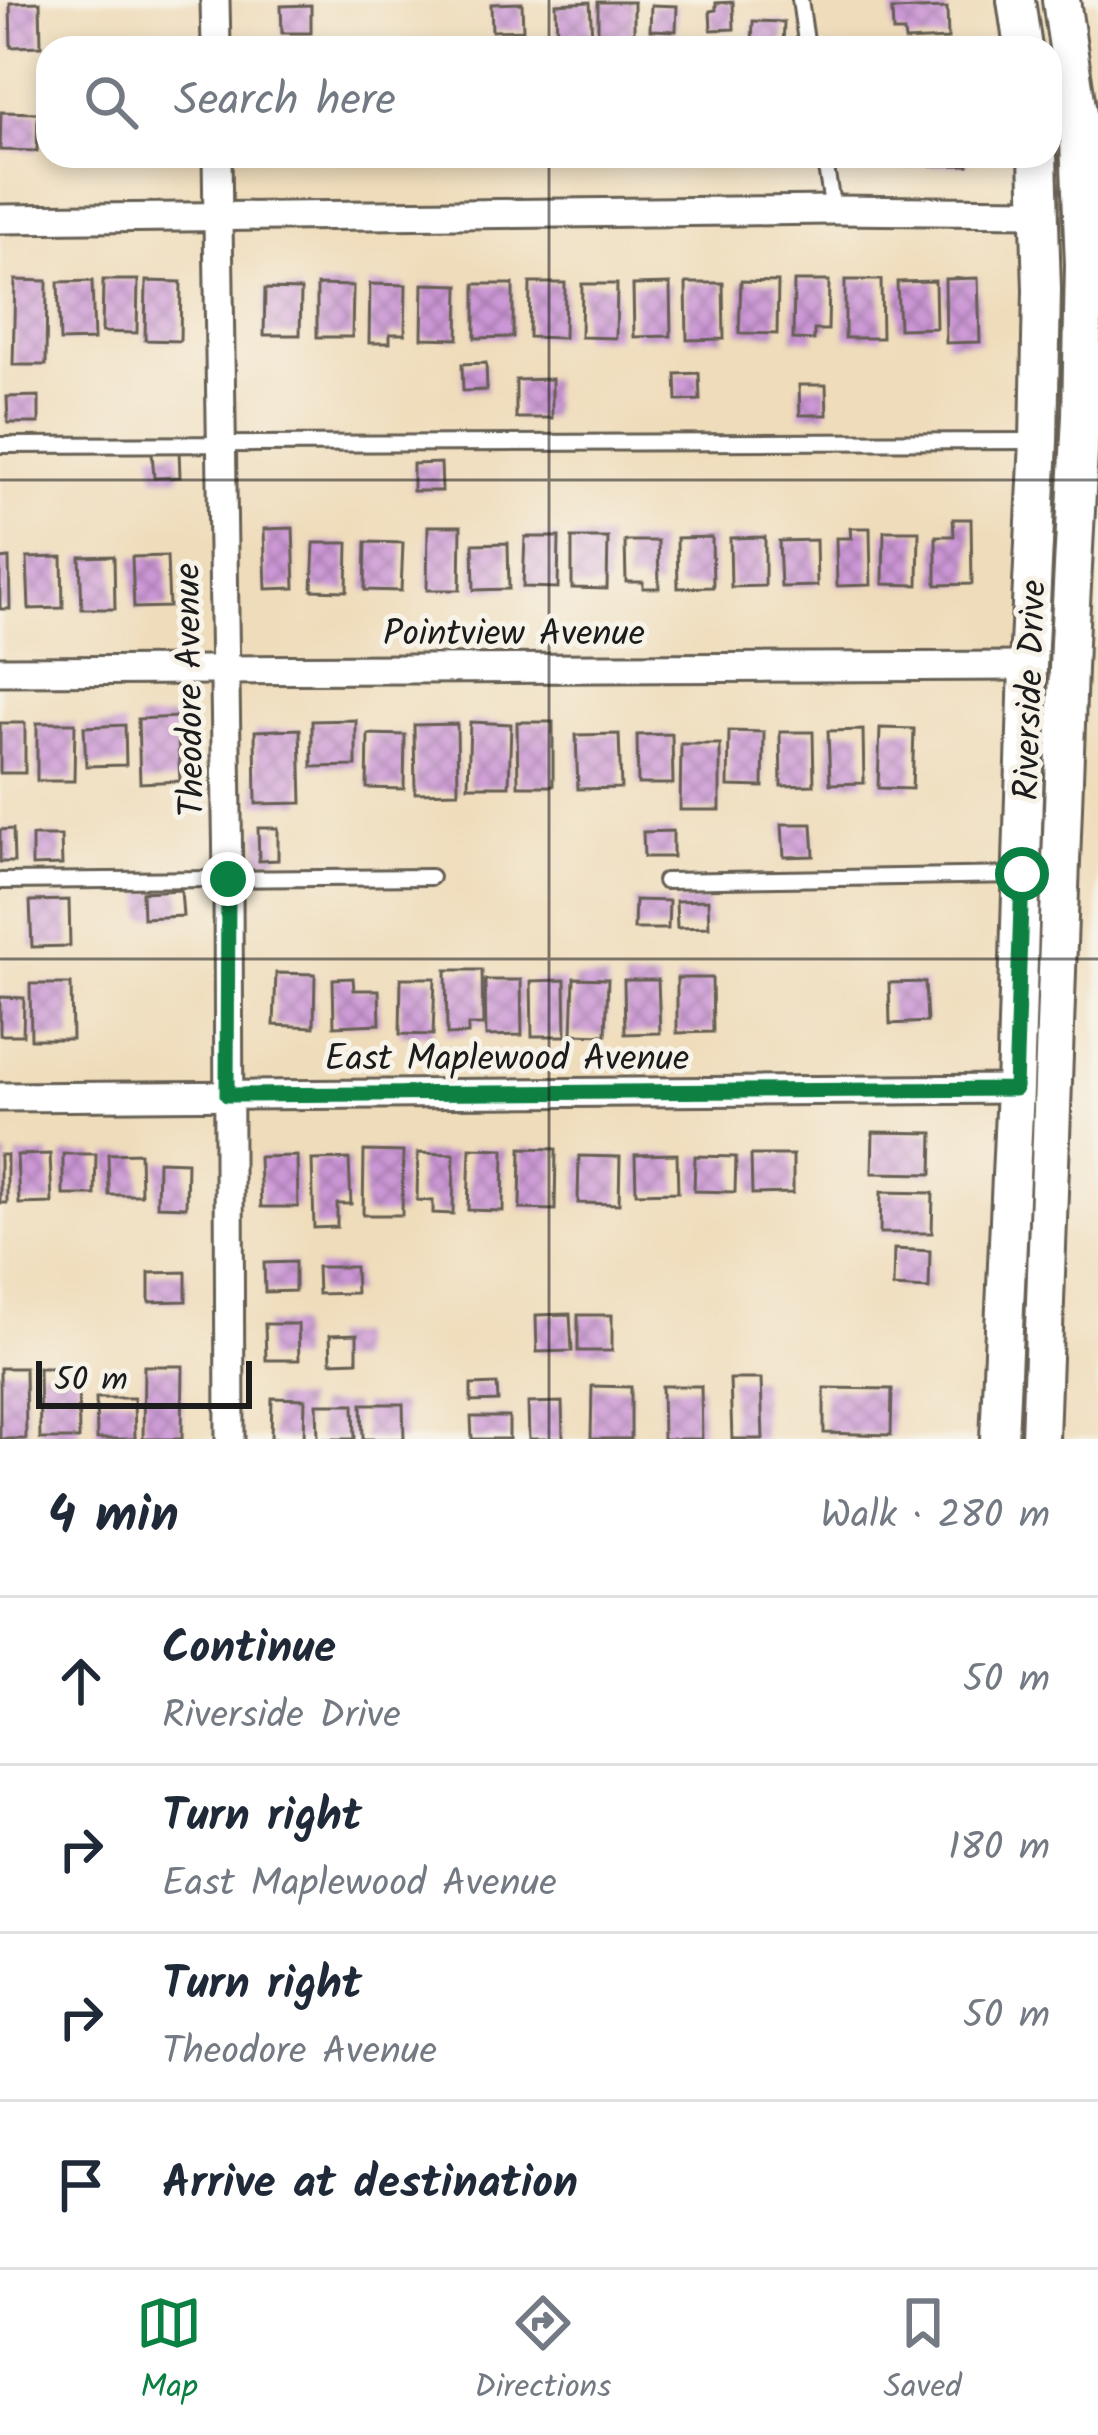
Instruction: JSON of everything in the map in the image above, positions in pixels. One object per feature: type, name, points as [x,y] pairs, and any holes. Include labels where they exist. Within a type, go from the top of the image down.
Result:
[{"type":"main road","points":[[1016,0],[1021,36]]},
{"type":"main road","name":"Riverside Drive","points":[[1040,1439],[1084,266],[1078,114],[1061,0]]},
{"type":"main road","name":"Riverside Drive","points":[[999,1439],[1039,441],[1039,168]]},
{"type":"street","points":[[215,0],[216,36]]},
{"type":"street","name":"Theodore Avenue","points":[[217,168],[228,879],[230,1439]]},
{"type":"street","points":[[0,219],[1041,212]]},
{"type":"street","name":"Pointview Avenue","points":[[0,671],[1028,666]]},
{"type":"street","name":"East Maplewood Avenue","points":[[0,1097],[1015,1089]]},
{"type":"lane","points":[[800,0],[805,36]]},
{"type":"lane","points":[[826,168],[832,210]]},
{"type":"lane","points":[[0,445],[1039,441]]},
{"type":"lane","points":[[665,881],[1022,874]]},
{"type":"lane","points":[[0,881],[430,877]]},
{"type":"building","points":[[40,2],[41,36],[36,36],[36,46],[11,47],[10,3]]},
{"type":"building","points":[[590,2],[592,36],[557,36],[556,4]]},
{"type":"building","points":[[598,2],[634,2],[634,36],[598,36]]},
{"type":"building","points":[[733,2],[734,29],[711,30],[710,11],[716,10],[716,3]]},
{"type":"building","points":[[522,3],[523,30],[492,31],[491,4]]},
{"type":"building","points":[[311,5],[311,33],[282,33],[281,6]]},
{"type":"building","points":[[651,5],[677,6],[676,31],[650,30]]},
{"type":"building","points":[[947,8],[948,36],[893,32],[892,10]]},
{"type":"building","points":[[753,21],[784,22],[783,36],[752,36]]},
{"type":"building","points":[[1,112],[36,113],[36,151],[0,150]]},
{"type":"building","points":[[978,278],[980,342],[946,343],[945,279]]},
{"type":"building","points":[[15,280],[47,281],[46,365],[13,365]]},
{"type":"building","points":[[103,280],[138,280],[137,333],[102,332]]},
{"type":"building","points":[[845,280],[881,280],[882,338],[845,338]]},
{"type":"building","points":[[92,281],[94,340],[60,341],[58,282]]},
{"type":"building","points":[[146,281],[181,282],[180,341],[145,340]]},
{"type":"building","points":[[741,281],[778,282],[777,334],[739,333]]},
{"type":"building","points":[[794,281],[829,281],[828,330],[814,330],[814,340],[793,339]]},
{"type":"building","points":[[935,281],[936,328],[899,329],[897,282]]},
{"type":"building","points":[[530,283],[565,283],[564,338],[529,337]]},
{"type":"building","points":[[686,283],[723,283],[724,339],[687,340]]},
{"type":"building","points":[[370,284],[406,285],[405,334],[390,334],[390,343],[369,343]]},
{"type":"building","points":[[423,284],[459,285],[458,339],[422,338]]},
{"type":"building","points":[[475,284],[513,284],[513,337],[475,338]]},
{"type":"building","points":[[582,284],[617,284],[616,338],[581,337]]},
{"type":"building","points":[[670,284],[671,336],[634,337],[633,285]]},
{"type":"building","points":[[317,285],[353,286],[352,337],[317,337]]},
{"type":"building","points":[[265,289],[301,290],[300,335],[264,335]]},
{"type":"building","points":[[486,363],[487,390],[463,391],[462,364]]},
{"type":"building","points":[[699,373],[700,400],[677,401],[676,374]]},
{"type":"building","points":[[552,379],[552,418],[516,418],[516,380]]},
{"type":"building","points":[[799,385],[826,385],[827,415],[800,415]]},
{"type":"building","points":[[39,396],[39,423],[8,423],[7,397]]},
{"type":"building","points":[[179,450],[180,477],[154,478],[152,452]]},
{"type":"building","points":[[441,463],[442,491],[413,491],[413,464]]},
{"type":"building","points":[[953,519],[971,519],[972,584],[936,585],[936,536],[954,536]]},
{"type":"building","points":[[428,526],[461,526],[460,590],[427,590]]},
{"type":"building","points":[[293,528],[295,588],[266,589],[264,529]]},
{"type":"building","points":[[850,528],[870,528],[871,585],[837,586],[836,538],[851,538]]},
{"type":"building","points":[[884,531],[919,531],[918,585],[883,584]]},
{"type":"building","points":[[525,537],[559,537],[558,588],[523,587]]},
{"type":"building","points":[[712,537],[713,587],[678,588],[677,538]]},
{"type":"building","points":[[765,537],[765,586],[731,587],[730,538]]},
{"type":"building","points":[[572,538],[608,538],[607,589],[572,588]]},
{"type":"building","points":[[816,540],[817,586],[781,587],[779,541]]},
{"type":"building","points":[[625,541],[658,541],[659,588],[626,582]]},
{"type":"building","points":[[366,542],[403,543],[401,591],[365,590]]},
{"type":"building","points":[[314,543],[348,543],[347,591],[312,590]]},
{"type":"building","points":[[508,543],[509,589],[474,590],[473,544]]},
{"type":"building","points":[[114,556],[115,609],[82,609],[80,557]]},
{"type":"building","points":[[167,556],[169,607],[134,608],[132,557]]},
{"type":"building","points":[[62,557],[63,608],[29,609],[27,558]]},
{"type":"building","points":[[9,558],[10,609],[0,609],[0,559]]},
{"type":"building","points":[[177,717],[180,781],[140,783],[138,719]]},
{"type":"building","points":[[356,720],[356,766],[312,767],[312,721]]},
{"type":"building","points":[[470,722],[511,724],[509,786],[468,786]]},
{"type":"building","points":[[517,722],[553,722],[553,786],[518,786]]},
{"type":"building","points":[[0,723],[25,723],[25,773],[0,773]]},
{"type":"building","points":[[37,723],[75,723],[74,781],[37,781]]},
{"type":"building","points":[[457,724],[458,792],[415,793],[414,725]]},
{"type":"building","points":[[125,725],[126,765],[86,766],[84,727]]},
{"type":"building","points":[[880,728],[914,729],[912,789],[878,788]]},
{"type":"building","points":[[300,729],[302,803],[256,804],[255,731]]},
{"type":"building","points":[[863,730],[864,783],[830,784],[828,731]]},
{"type":"building","points":[[729,731],[764,732],[763,787],[728,786]]},
{"type":"building","points":[[780,732],[813,732],[814,785],[781,786]]},
{"type":"building","points":[[368,734],[405,735],[404,789],[367,788]]},
{"type":"building","points":[[619,734],[621,788],[578,789],[576,735]]},
{"type":"building","points":[[672,734],[673,784],[638,784],[637,735]]},
{"type":"building","points":[[681,744],[720,744],[720,810],[680,810]]},
{"type":"building","points":[[782,824],[812,824],[814,856],[784,857]]},
{"type":"building","points":[[258,828],[278,828],[278,860],[259,861]]},
{"type":"building","points":[[13,829],[14,862],[0,862],[0,830]]},
{"type":"building","points":[[673,831],[673,857],[644,857],[643,832]]},
{"type":"building","points":[[32,836],[61,836],[62,865],[32,866]]},
{"type":"building","points":[[181,890],[183,916],[143,918],[142,892]]},
{"type":"building","points":[[69,900],[70,946],[32,947],[30,901]]},
{"type":"building","points":[[635,900],[669,901],[668,929],[634,929]]},
{"type":"building","points":[[708,900],[709,927],[677,928],[676,901]]},
{"type":"building","points":[[446,970],[482,970],[483,1025],[468,1025],[468,1034],[447,1035]]},
{"type":"building","points":[[276,973],[315,974],[314,1027],[274,1025]]},
{"type":"building","points":[[353,978],[354,990],[379,990],[380,1024],[334,1026],[333,979]]},
{"type":"building","points":[[401,978],[435,978],[433,1035],[400,1034]]},
{"type":"building","points":[[574,978],[608,979],[606,1035],[572,1034]]},
{"type":"building","points":[[677,978],[712,978],[713,1032],[677,1033]]},
{"type":"building","points":[[485,980],[521,980],[522,1035],[486,1036]]},
{"type":"building","points":[[565,980],[566,1036],[532,1036],[531,981]]},
{"type":"building","points":[[624,980],[658,980],[660,1033],[625,1034]]},
{"type":"building","points":[[925,982],[927,1022],[890,1024],[889,983]]},
{"type":"building","points":[[30,984],[71,984],[72,1039],[31,1039]]},
{"type":"building","points":[[0,997],[24,998],[23,1035],[0,1035]]},
{"type":"building","points":[[873,1132],[933,1133],[932,1174],[872,1173]]},
{"type":"building","points":[[470,1148],[504,1149],[503,1211],[468,1210]]},
{"type":"building","points":[[521,1148],[556,1149],[555,1210],[520,1209]]},
{"type":"building","points":[[364,1151],[403,1152],[402,1215],[363,1215]]},
{"type":"building","points":[[140,1153],[141,1195],[109,1195],[108,1154]]},
{"type":"building","points":[[418,1153],[454,1154],[453,1214],[433,1213],[433,1201],[417,1200]]},
{"type":"building","points":[[50,1154],[52,1203],[19,1204],[17,1155]]},
{"type":"building","points":[[63,1154],[96,1154],[95,1195],[63,1195]]},
{"type":"building","points":[[677,1154],[678,1192],[636,1193],[635,1155]]},
{"type":"building","points":[[0,1155],[7,1155],[7,1203],[0,1203]]},
{"type":"building","points":[[751,1155],[793,1155],[793,1193],[752,1194]]},
{"type":"building","points":[[297,1156],[298,1207],[261,1207],[259,1157]]},
{"type":"building","points":[[579,1156],[620,1157],[619,1204],[578,1203]]},
{"type":"building","points":[[695,1156],[736,1157],[735,1192],[694,1191]]},
{"type":"building","points":[[349,1159],[351,1204],[337,1204],[337,1227],[314,1228],[312,1160]]},
{"type":"building","points":[[158,1161],[187,1162],[186,1207],[157,1206]]},
{"type":"building","points":[[881,1192],[933,1193],[932,1233],[880,1233]]},
{"type":"building","points":[[894,1249],[930,1251],[929,1289],[893,1287]]},
{"type":"building","points":[[295,1262],[295,1291],[265,1292],[264,1263]]},
{"type":"building","points":[[317,1267],[355,1267],[356,1293],[318,1294]]},
{"type":"building","points":[[186,1272],[186,1301],[149,1302],[149,1273]]},
{"type":"building","points":[[570,1314],[572,1351],[537,1352],[536,1315]]},
{"type":"building","points":[[578,1315],[612,1315],[612,1351],[578,1351]]},
{"type":"building","points":[[265,1324],[298,1324],[299,1360],[266,1360]]},
{"type":"building","points":[[357,1334],[357,1361],[331,1362],[330,1335]]},
{"type":"building","points":[[144,1366],[183,1366],[182,1439],[143,1439]]},
{"type":"building","points":[[0,1368],[25,1368],[26,1439],[0,1439]]},
{"type":"building","points":[[39,1368],[78,1368],[79,1439],[40,1439]]},
{"type":"building","points":[[730,1379],[761,1379],[763,1439],[732,1439]]},
{"type":"building","points":[[497,1384],[498,1401],[471,1402],[471,1385]]},
{"type":"building","points":[[592,1386],[631,1387],[631,1439],[591,1439]]},
{"type":"building","points":[[662,1386],[701,1386],[702,1439],[663,1439]]},
{"type":"building","points":[[824,1388],[892,1389],[891,1435],[824,1433]]},
{"type":"building","points":[[96,1398],[134,1398],[135,1439],[97,1439]]},
{"type":"building","points":[[272,1398],[305,1399],[304,1439],[271,1439]]},
{"type":"building","points":[[562,1402],[563,1439],[529,1439],[528,1403]]},
{"type":"building","points":[[317,1404],[354,1404],[355,1439],[318,1439]]},
{"type":"building","points":[[362,1404],[403,1404],[404,1439],[363,1439]]},
{"type":"building","points":[[471,1417],[509,1417],[509,1439],[472,1439]]},
{"type":"route","points":[[228,879],[227,1095],[1015,1089],[1022,874]]}]
